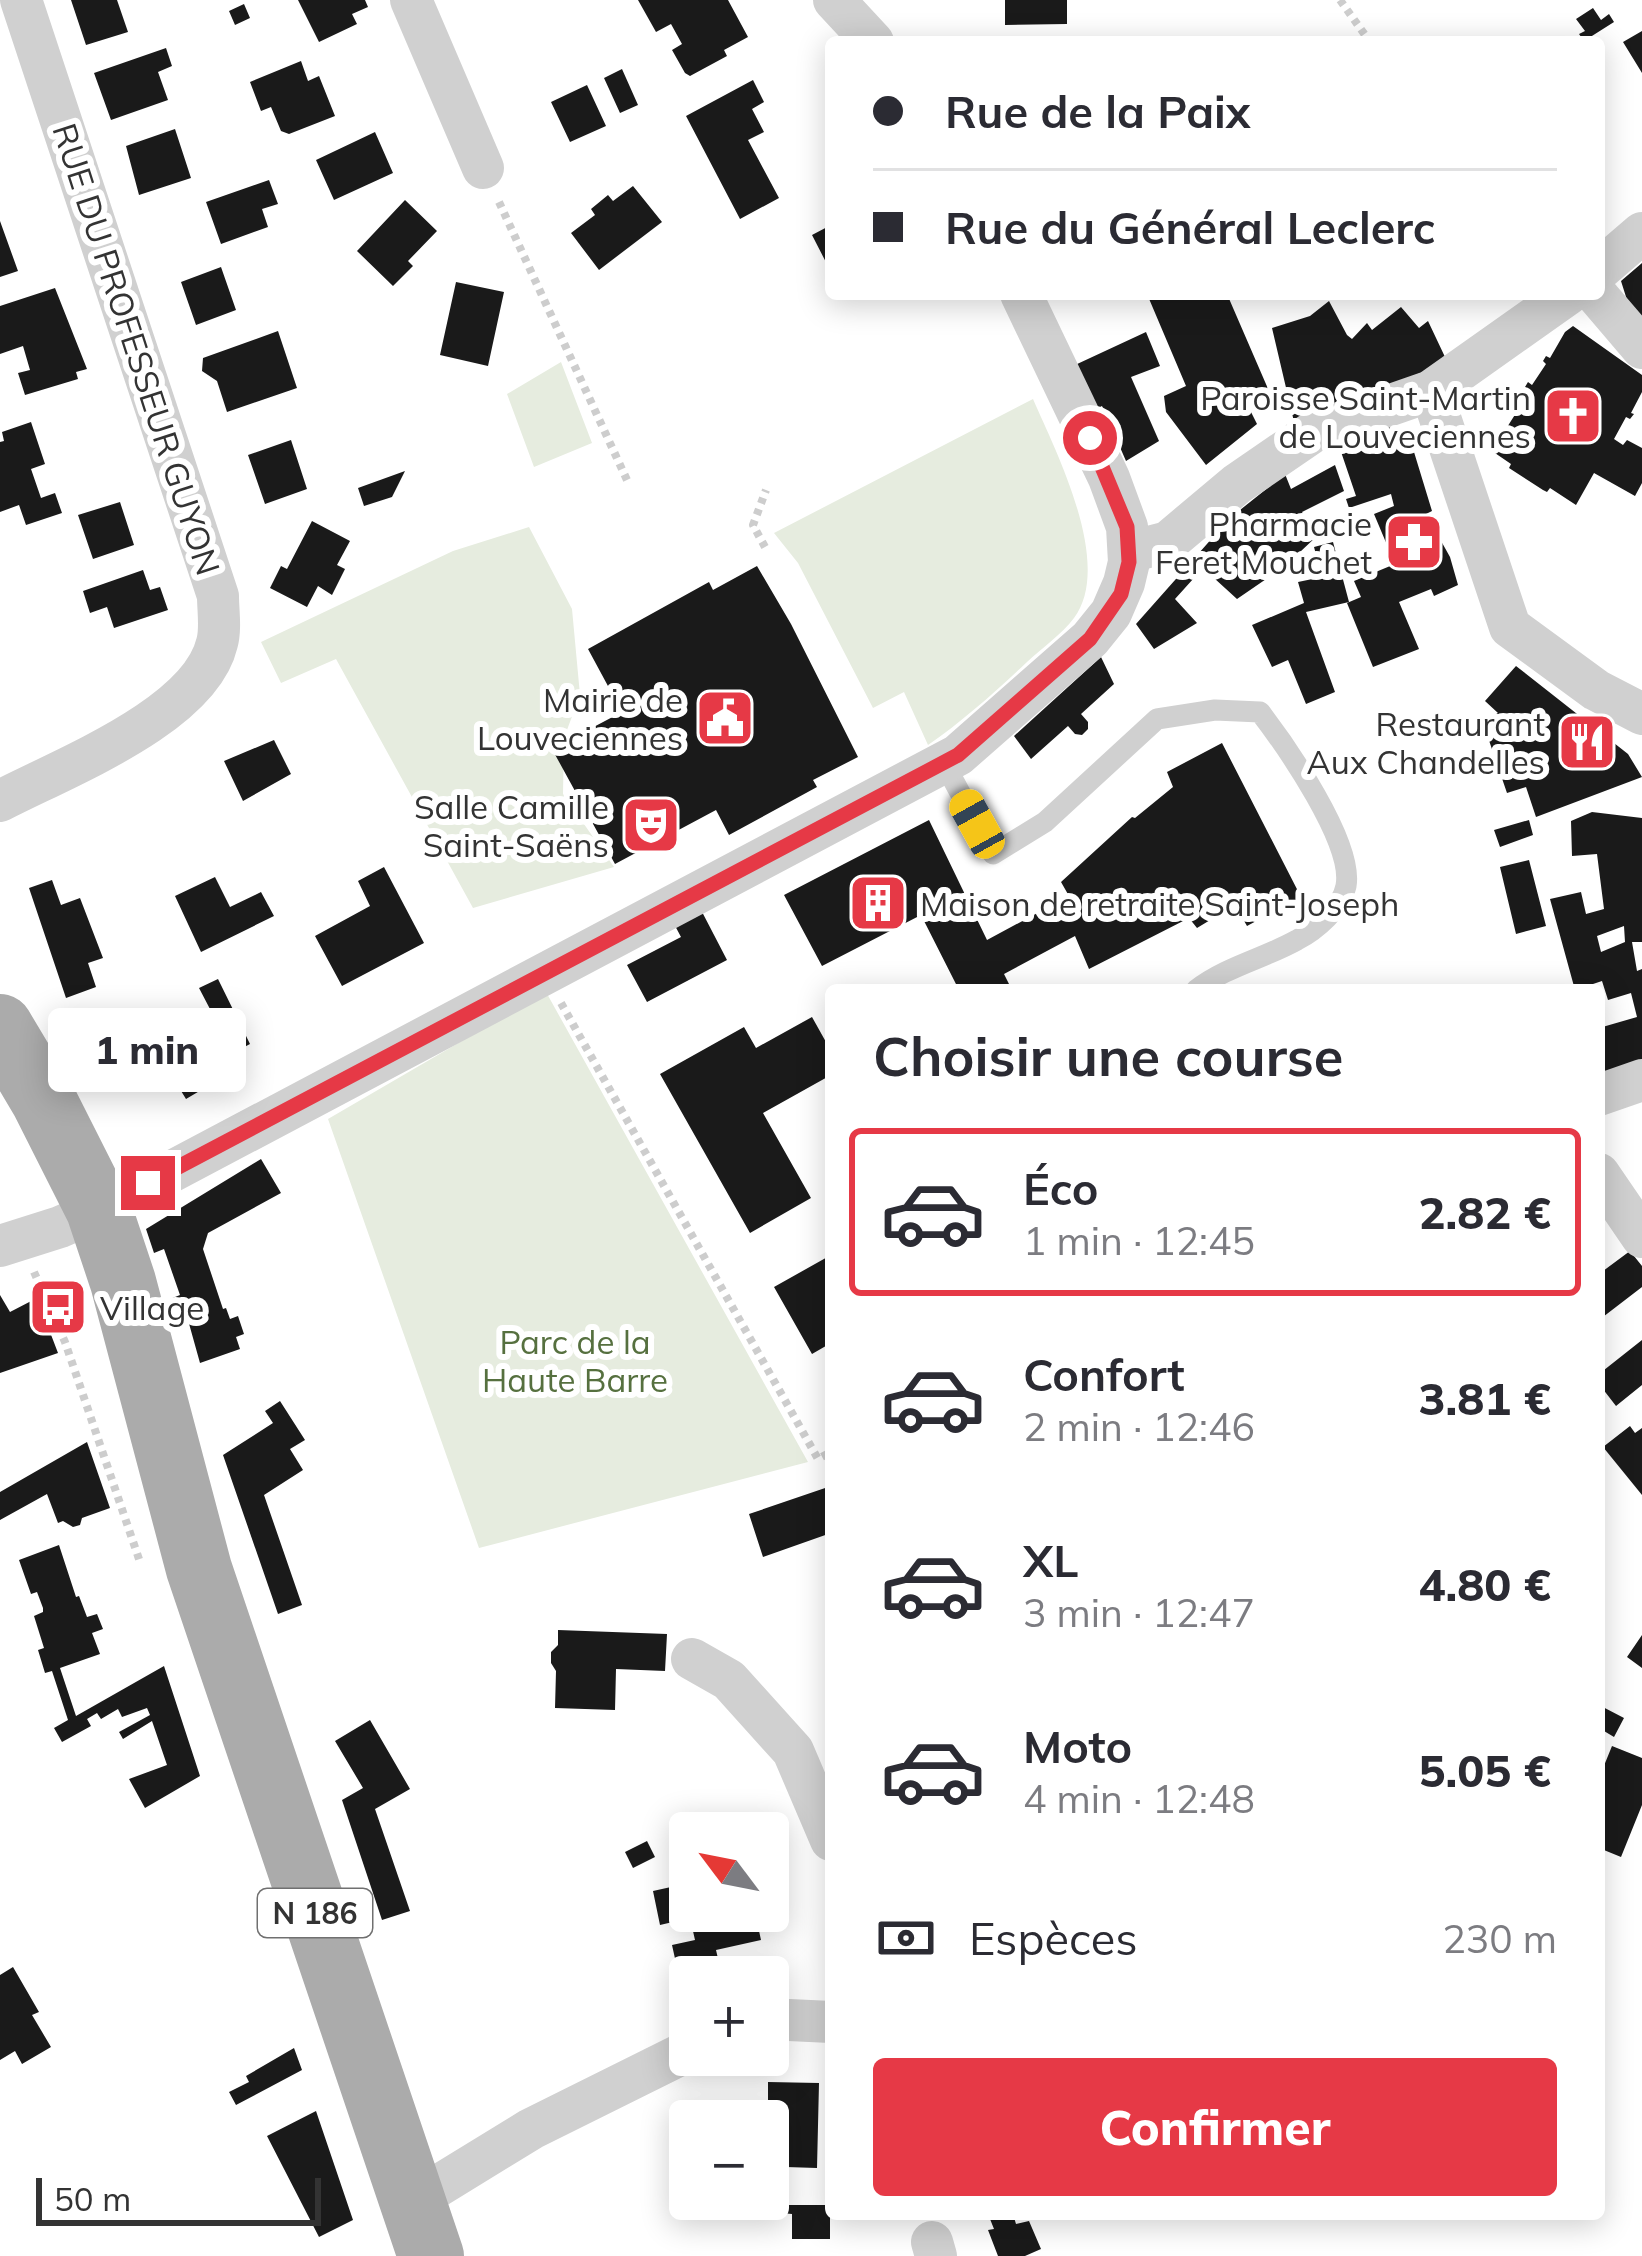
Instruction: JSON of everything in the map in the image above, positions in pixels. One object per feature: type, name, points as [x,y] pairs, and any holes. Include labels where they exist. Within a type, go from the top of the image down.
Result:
[{"type":"main road","name":"N 186","points":[[0,1027],[43,1099],[53,1228]]},
{"type":"main road","name":"N 186","points":[[0,1091],[53,1228],[123,1282],[199,1569],[422,2229]]},
{"type":"street","name":"RUE DU PROFESSEUR GUYON","points":[[0,800],[162,716],[200,680],[217,643],[218,596],[21,0]]},
{"type":"street","points":[[411,0],[483,168]]},
{"type":"street","points":[[835,0],[868,36]]},
{"type":"street","points":[[1605,265],[1642,233]]},
{"type":"street","points":[[1129,552],[1168,542],[1237,484],[1313,432],[1431,391],[1560,300]]},
{"type":"street","points":[[1601,300],[1642,348]]},
{"type":"street","points":[[53,1228],[944,763],[984,735],[1099,630],[1121,594],[1129,552],[1120,502],[1025,305]]},
{"type":"street","points":[[1431,391],[1510,627],[1596,690],[1642,714]]},
{"type":"street","points":[[1605,1093],[1642,1080]]},
{"type":"street","points":[[1605,1183],[1642,1238]]},
{"type":"street","points":[[692,1658],[730,1680],[793,1751],[825,1826]]},
{"type":"street","points":[[789,2020],[825,2022]]},
{"type":"street","points":[[422,2229],[532,2128],[669,2060]]},
{"type":"lane","points":[[944,763],[993,854],[1045,822],[1157,719],[1215,710],[1260,712],[1297,759],[1344,854],[1346,888],[1330,915],[1301,938],[1208,984]]},
{"type":"path","points":[[1340,0],[1366,36]]},
{"type":"path","points":[[483,168],[627,480]]},
{"type":"path","points":[[765,547],[753,525],[766,490]]},
{"type":"path","points":[[543,972],[818,1459],[825,1455]]},
{"type":"green space","points":[[561,362],[592,443],[534,467],[507,394]]},
{"type":"green space","points":[[1033,399],[1077,508],[1088,568],[1085,595],[1064,630],[928,745],[904,692],[873,708],[798,563],[774,533]]},
{"type":"green space","points":[[529,527],[572,609],[580,695],[564,738],[563,794],[614,867],[473,908],[336,659],[281,683],[261,642],[453,551]]},
{"type":"green space","name":"Parc de la Haute Barre","points":[[546,992],[808,1462],[479,1548],[328,1119]]},
{"type":"building","points":[[71,0],[117,0],[128,32],[86,45]]},
{"type":"building","points":[[298,0],[365,0],[368,7],[352,14],[357,24],[319,42]]},
{"type":"building","points":[[638,0],[728,0],[748,37],[724,50],[727,56],[690,76],[672,50],[682,44],[671,24],[656,32]]},
{"type":"building","points":[[1005,0],[1067,0],[1067,24],[1005,25]]},
{"type":"building","points":[[244,4],[250,18],[235,25],[229,11]]},
{"type":"building","points":[[1593,8],[1601,20],[1609,14],[1614,22],[1592,36],[1580,36],[1585,31],[1576,19]]},
{"type":"building","points":[[1642,31],[1642,73],[1623,42]]},
{"type":"building","points":[[166,48],[172,66],[158,72],[168,100],[111,120],[94,73]]},
{"type":"building","points":[[301,61],[308,81],[319,76],[335,116],[289,134],[281,131],[271,107],[261,111],[250,82]]},
{"type":"building","points":[[622,69],[638,105],[620,113],[604,78]]},
{"type":"building","points":[[753,80],[764,102],[752,109],[764,132],[748,140],[779,198],[740,219],[686,116]]},
{"type":"building","points":[[587,85],[606,126],[570,142],[551,102]]},
{"type":"building","points":[[175,129],[191,178],[139,195],[126,146]]},
{"type":"building","points":[[375,132],[393,173],[334,200],[316,160]]},
{"type":"building","points":[[269,180],[278,204],[262,209],[268,227],[221,244],[206,202]]},
{"type":"building","points":[[633,186],[662,222],[599,270],[571,233],[595,215],[591,209],[608,195],[613,201]]},
{"type":"building","points":[[405,200],[437,231],[408,261],[413,266],[393,286],[357,251]]},
{"type":"building","points":[[0,221],[18,271],[0,277]]},
{"type":"building","points":[[825,228],[825,260],[812,235]]},
{"type":"building","points":[[1642,263],[1642,322],[1621,281]]},
{"type":"building","points":[[221,267],[236,310],[196,325],[181,282]]},
{"type":"building","points":[[456,282],[504,292],[488,366],[440,355]]},
{"type":"building","points":[[55,288],[87,369],[76,372],[78,379],[25,395],[18,373],[30,370],[23,346],[0,354],[0,306]]},
{"type":"building","points":[[1150,300],[1230,300],[1272,398],[1249,408],[1257,424],[1206,465],[1166,412],[1164,396],[1186,386]]},
{"type":"building","points":[[1329,301],[1352,339],[1367,323],[1372,330],[1401,307],[1419,328],[1428,321],[1445,357],[1437,366],[1295,426],[1272,328],[1310,316]]},
{"type":"building","name":"Paroisse Saint-Martin de Louveciennes","points":[[1573,326],[1642,375],[1634,414],[1626,417],[1614,439],[1642,448],[1642,483],[1635,496],[1594,473],[1576,505],[1550,488],[1543,490],[1492,451],[1530,391],[1525,387],[1528,382],[1532,385],[1546,356],[1550,358]]},
{"type":"building","points":[[278,331],[297,388],[227,412],[217,381],[202,371],[203,358]]},
{"type":"building","points":[[1146,332],[1160,366],[1131,377],[1159,441],[1126,461],[1102,406],[1096,409],[1075,365]]},
{"type":"building","points":[[1393,412],[1396,431],[1414,452],[1432,511],[1426,514],[1450,557],[1458,585],[1434,596],[1431,589],[1399,602],[1419,649],[1373,667],[1347,603],[1361,597],[1354,581],[1395,564],[1374,514],[1394,506],[1391,494],[1349,508],[1346,499],[1356,496],[1336,437]]},
{"type":"building","points":[[31,422],[45,464],[31,469],[41,498],[55,493],[62,513],[26,525],[19,505],[0,512],[0,442],[4,441],[2,432]]},
{"type":"building","points":[[291,440],[307,489],[265,504],[248,455]]},
{"type":"building","points":[[1335,465],[1344,491],[1302,512],[1316,537],[1285,566],[1237,599],[1203,568],[1175,599],[1197,623],[1154,649],[1136,624],[1230,518],[1285,474],[1291,489]]},
{"type":"building","points":[[405,471],[392,497],[364,506],[358,488]]},
{"type":"building","points":[[120,502],[134,545],[93,559],[78,515]]},
{"type":"building","points":[[312,521],[350,541],[337,565],[345,569],[332,595],[318,586],[307,607],[270,588],[281,566],[287,569]]},
{"type":"building","points":[[1333,542],[1349,602],[1306,612],[1335,692],[1306,704],[1288,660],[1272,667],[1252,625],[1304,603],[1298,582],[1322,577],[1314,547]]},
{"type":"building","name":"Mairie de Louveciennes","points":[[757,566],[858,757],[813,780],[817,787],[729,835],[716,810],[615,864],[552,749],[622,712],[588,649],[709,582],[713,590]]},
{"type":"building","points":[[143,570],[150,590],[160,587],[168,610],[114,628],[107,607],[90,613],[83,591]]},
{"type":"building","points":[[1101,657],[1114,684],[1081,714],[1088,729],[1075,734],[1068,726],[1031,759],[1014,736]]},
{"type":"building","points":[[1516,666],[1628,754],[1642,777],[1536,817],[1526,787],[1507,793],[1482,720],[1498,713],[1485,701]]},
{"type":"building","points":[[274,740],[291,774],[243,801],[224,761]]},
{"type":"building","points":[[1222,743],[1301,897],[1247,926],[1235,905],[1197,928],[1189,918],[1089,969],[1075,936],[1004,974],[1009,984],[956,984],[921,915],[822,966],[784,895],[929,820],[987,940],[1069,896],[1061,882],[1132,817],[1173,787],[1167,772]]},
{"type":"building","points":[[1592,812],[1642,818],[1642,942],[1632,942],[1637,971],[1642,969],[1642,1065],[1605,1076],[1605,1026],[1637,1017],[1631,993],[1608,1000],[1602,981],[1573,984],[1550,899],[1581,892],[1586,914],[1604,909],[1597,854],[1572,856],[1571,821]],"holes":[[[1624,926],[1625,942],[1601,952],[1597,936]]]},
{"type":"building","points":[[1529,820],[1533,835],[1500,847],[1494,830]]},
{"type":"building","points":[[1529,860],[1546,926],[1516,934],[1500,867]]},
{"type":"building","points":[[384,867],[424,943],[342,986],[315,936],[370,906],[358,881]]},
{"type":"building","points":[[215,877],[230,907],[261,892],[274,916],[201,952],[175,896]]},
{"type":"building","points":[[52,880],[61,905],[80,898],[103,958],[88,963],[96,987],[66,998],[29,888]]},
{"type":"building","points":[[700,908],[727,960],[647,1002],[627,965],[681,937],[673,922]]},
{"type":"building","points":[[218,979],[250,1044],[233,1053],[199,988]]},
{"type":"building","points":[[812,1017],[825,1040],[825,1078],[763,1113],[811,1198],[750,1233],[660,1074],[744,1027],[756,1048]]},
{"type":"building","points":[[112,1026],[121,1046],[88,1061],[81,1042]]},
{"type":"building","points":[[195,1026],[225,1076],[186,1099],[156,1050]]},
{"type":"building","points":[[261,1159],[281,1193],[208,1233],[203,1249],[223,1309],[230,1319],[238,1316],[244,1334],[236,1337],[240,1349],[200,1363],[188,1320],[178,1323],[170,1299],[180,1295],[164,1249],[154,1253],[146,1229]]},
{"type":"building","points":[[1630,1251],[1642,1266],[1642,1287],[1605,1315],[1605,1270]]},
{"type":"building","points":[[825,1258],[825,1346],[812,1354],[774,1287]]},
{"type":"building","points":[[0,1295],[10,1312],[37,1298],[58,1353],[0,1373]]},
{"type":"building","points":[[1642,1340],[1642,1385],[1616,1406],[1605,1392],[1605,1369]]},
{"type":"building","points":[[280,1401],[305,1440],[290,1449],[303,1470],[264,1495],[302,1605],[278,1614],[223,1455],[273,1423],[265,1411]]},
{"type":"building","points":[[1630,1426],[1635,1433],[1642,1428],[1642,1495],[1605,1449]]},
{"type":"building","points":[[87,1442],[110,1508],[82,1518],[73,1527],[58,1523],[47,1494],[0,1520],[0,1492]]},
{"type":"building","points":[[825,1488],[825,1535],[763,1557],[749,1514]]},
{"type":"building","points":[[59,1545],[76,1597],[87,1617],[97,1614],[103,1629],[92,1633],[100,1654],[60,1668],[76,1716],[164,1666],[200,1776],[145,1808],[129,1779],[167,1765],[152,1721],[123,1739],[119,1732],[150,1715],[147,1708],[122,1717],[118,1709],[101,1719],[97,1713],[87,1719],[91,1726],[62,1742],[54,1728],[68,1720],[52,1671],[45,1673],[38,1650],[44,1648],[34,1616],[43,1608],[37,1592],[31,1594],[19,1560]]},
{"type":"building","points":[[558,1630],[667,1634],[665,1671],[616,1669],[615,1710],[555,1708],[556,1671],[551,1652],[558,1645]]},
{"type":"building","points":[[1642,1635],[1642,1668],[1627,1657]]},
{"type":"building","points":[[1605,1708],[1624,1718],[1614,1737],[1605,1732]]},
{"type":"building","points":[[370,1720],[410,1789],[375,1809],[410,1911],[382,1920],[342,1800],[363,1788],[335,1741]]},
{"type":"building","points":[[1612,1746],[1642,1758],[1642,1805],[1621,1857],[1605,1850],[1605,1763]]},
{"type":"building","points":[[647,1841],[655,1857],[633,1868],[625,1852]]},
{"type":"building","points":[[669,1887],[669,1923],[660,1925],[653,1891]]},
{"type":"building","points":[[693,1932],[759,1932],[761,1940],[716,1950],[717,1956],[674,1956],[672,1945],[695,1940]]},
{"type":"building","points":[[13,1967],[39,2012],[32,2015],[51,2047],[22,2064],[15,2051],[0,2060],[0,1975]]},
{"type":"building","points":[[294,2048],[302,2070],[236,2105],[229,2092],[249,2082],[246,2076]]},
{"type":"building","points":[[768,2082],[819,2083],[817,2168],[789,2167],[789,2100],[768,2100]]},
{"type":"building","points":[[316,2111],[353,2220],[319,2237],[267,2136]]},
{"type":"building","points":[[789,2205],[825,2205],[830,2239],[792,2239]]},
{"type":"building","points":[[990,2220],[1029,2221],[1041,2249],[1025,2256],[998,2256],[988,2230],[994,2229]]},
{"type":"place","name":"Paroisse Saint-Martin de Louveciennes","points":[[1573,416]]},
{"type":"place","name":"Pharmacie Feret Mouchet","points":[[1414,542]]},
{"type":"place","name":"Mairie de Louveciennes","points":[[725,718]]},
{"type":"place","name":"Restaurant Aux Chandelles","points":[[1587,742]]},
{"type":"place","name":"Salle Camille Saint-Saëns","points":[[651,825]]},
{"type":"place","name":"Maison de retraite Saint-Joseph","points":[[878,903]]},
{"type":"place","name":"Village","points":[[58,1307]]},
{"type":"route","points":[[148,1183],[958,755],[984,735],[1090,639],[1121,594],[1129,562],[1127,527],[1090,438]]}]
